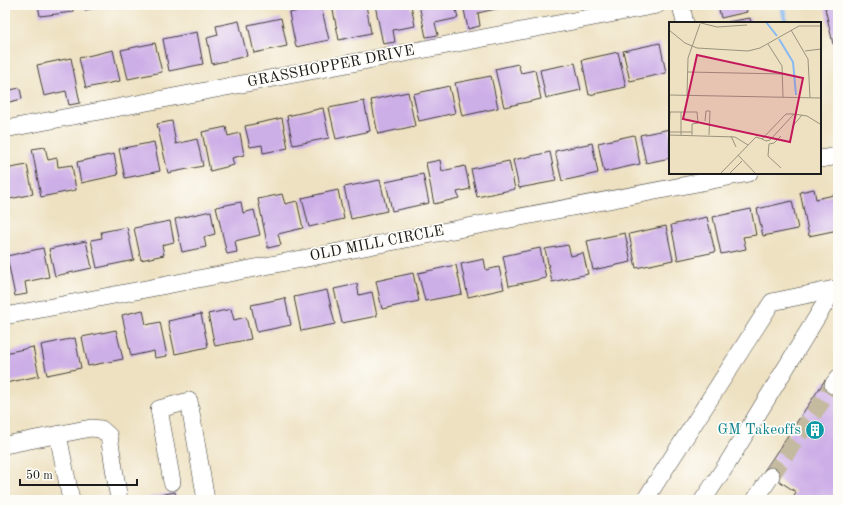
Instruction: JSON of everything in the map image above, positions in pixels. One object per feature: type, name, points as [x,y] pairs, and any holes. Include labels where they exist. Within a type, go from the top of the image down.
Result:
[{"type":"street","name":"GRASSHOPPER DRIVE","points":[[5,129],[657,5]]},
{"type":"street","points":[[681,5],[685,22]]},
{"type":"street","points":[[821,159],[838,156]]},
{"type":"street","name":"OLD MILL CIRCLE","points":[[5,316],[718,176],[739,174]]},
{"type":"street","points":[[645,500],[772,302],[836,289]]},
{"type":"street","points":[[703,500],[731,458],[836,289]]},
{"type":"street","points":[[172,482],[159,408],[189,401],[206,500]]},
{"type":"street","points":[[5,445],[91,428],[101,429],[109,436],[119,500]]},
{"type":"street","points":[[58,434],[71,500]]},
{"type":"street","points":[[755,500],[772,476]]},
{"type":"building","points":[[38,5],[72,5],[73,12],[40,16]]},
{"type":"building","points":[[84,5],[107,5],[107,6],[85,10]]},
{"type":"building","points":[[332,5],[366,5],[371,33],[339,40]]},
{"type":"building","points":[[375,5],[411,5],[415,26],[393,30],[395,42],[383,44]]},
{"type":"building","points":[[419,5],[455,5],[458,18],[435,23],[438,35],[426,37]]},
{"type":"building","points":[[463,5],[499,5],[500,8],[478,13],[480,26],[468,29]]},
{"type":"building","points":[[718,5],[745,5],[747,12],[721,18]]},
{"type":"building","points":[[838,5],[838,43],[833,44],[825,8]]},
{"type":"building","points":[[321,6],[329,40],[296,47],[289,13]]},
{"type":"building","points":[[281,18],[287,46],[254,53],[248,25]]},
{"type":"building","points":[[750,18],[751,22],[728,22]]},
{"type":"building","points":[[239,21],[247,56],[212,64],[207,38],[218,35],[216,26]]},
{"type":"building","points":[[197,32],[203,64],[169,71],[163,39]]},
{"type":"building","points":[[155,43],[162,72],[128,79],[121,50]]},
{"type":"building","points":[[660,43],[666,73],[630,81],[623,51]]},
{"type":"building","points":[[113,50],[120,81],[86,88],[79,58]]},
{"type":"building","points":[[618,52],[626,87],[589,95],[582,60]]},
{"type":"building","points":[[71,58],[80,103],[69,105],[66,91],[44,96],[37,65]]},
{"type":"building","points":[[575,63],[581,90],[546,98],[540,70]]},
{"type":"building","points":[[518,64],[521,73],[535,70],[541,99],[504,107],[495,69]]},
{"type":"building","points":[[5,70],[10,90],[20,88],[22,99],[5,103]]},
{"type":"building","points":[[491,76],[498,108],[462,116],[455,83]]},
{"type":"building","points":[[449,86],[455,113],[419,121],[413,94]]},
{"type":"building","points":[[408,92],[415,126],[378,134],[371,100]]},
{"type":"building","points":[[364,101],[370,131],[336,139],[329,108]]},
{"type":"building","points":[[323,108],[329,138],[293,145],[287,116]]},
{"type":"building","points":[[282,118],[288,148],[263,153],[262,145],[250,147],[245,126]]},
{"type":"building","points":[[172,121],[176,144],[197,139],[203,166],[168,173],[157,124]]},
{"type":"building","points":[[226,127],[228,136],[240,133],[244,155],[232,158],[234,165],[210,171],[202,132]]},
{"type":"building","points":[[669,129],[669,158],[646,163],[640,135]]},
{"type":"building","points":[[634,135],[640,164],[604,172],[598,143]]},
{"type":"building","points":[[154,142],[160,171],[125,178],[119,149]]},
{"type":"building","points":[[592,143],[598,173],[562,181],[555,151]]},
{"type":"building","points":[[45,147],[48,160],[57,158],[58,167],[72,165],[76,190],[41,197],[32,149]]},
{"type":"building","points":[[550,152],[556,181],[519,188],[513,160]]},
{"type":"building","points":[[114,154],[118,175],[81,183],[77,162]]},
{"type":"building","points":[[440,160],[442,171],[465,166],[470,189],[457,192],[459,198],[434,204],[426,163]]},
{"type":"building","points":[[509,161],[515,189],[477,197],[471,169]]},
{"type":"building","points":[[27,165],[33,194],[5,200],[5,169]]},
{"type":"building","points":[[423,174],[429,203],[392,211],[386,182]]},
{"type":"building","points":[[380,180],[387,211],[351,219],[344,187]]},
{"type":"building","points":[[814,189],[816,199],[838,194],[838,230],[809,236],[800,192]]},
{"type":"building","points":[[338,190],[344,219],[309,227],[302,198]]},
{"type":"building","points":[[282,194],[285,204],[297,201],[303,228],[278,234],[281,245],[268,248],[258,199]]},
{"type":"building","points":[[792,201],[798,229],[763,236],[757,209]]},
{"type":"building","points":[[241,202],[243,213],[254,210],[260,235],[235,241],[237,252],[227,254],[216,207]]},
{"type":"building","points":[[751,209],[756,235],[743,237],[746,249],[721,254],[713,217]]},
{"type":"building","points":[[211,211],[215,234],[204,237],[206,247],[182,252],[175,219]]},
{"type":"building","points":[[707,217],[715,252],[678,260],[671,225]]},
{"type":"building","points":[[170,221],[174,242],[162,245],[164,255],[141,260],[134,228]]},
{"type":"building","points":[[666,226],[673,260],[636,268],[629,234]]},
{"type":"building","points":[[127,227],[134,260],[97,268],[91,240],[102,238],[101,232]]},
{"type":"building","points":[[625,233],[631,262],[593,270],[587,241]]},
{"type":"building","points":[[86,241],[92,268],[55,276],[49,249]]},
{"type":"building","points":[[568,245],[571,256],[583,253],[588,274],[552,282],[545,249]]},
{"type":"building","points":[[43,248],[49,277],[25,282],[27,294],[15,296],[7,256]]},
{"type":"building","points":[[540,248],[546,278],[509,286],[503,256]]},
{"type":"building","points":[[484,259],[486,270],[499,267],[504,289],[468,297],[461,264]]},
{"type":"building","points":[[456,265],[462,294],[425,301],[418,273]]},
{"type":"building","points":[[413,273],[419,301],[382,309],[376,281]]},
{"type":"building","points":[[357,284],[359,295],[372,292],[377,316],[342,323],[334,289]]},
{"type":"building","points":[[327,290],[335,324],[301,331],[294,297]]},
{"type":"building","points":[[285,298],[291,325],[257,332],[251,305]]},
{"type":"building","points":[[231,309],[234,320],[246,317],[251,339],[215,346],[208,314]]},
{"type":"building","points":[[143,310],[146,325],[160,322],[167,356],[155,358],[154,351],[131,356],[122,315]]},
{"type":"building","points":[[201,314],[208,347],[175,354],[168,321]]},
{"type":"building","points":[[116,330],[123,359],[88,366],[82,337]]},
{"type":"building","points":[[75,338],[81,368],[47,375],[41,345]]},
{"type":"building","points":[[33,347],[39,376],[6,383],[5,353]]},
{"type":"building","name":"GM Takeoffs","points":[[825,380],[838,389],[838,500],[791,500],[796,492],[764,471]]},
{"type":"building","points":[[175,492],[177,500],[150,500],[149,497]]},
{"type":"waterway","points":[[782,5],[786,22]]},
{"type":"tunnel","points":[[771,476],[833,385]]},
{"type":"place","name":"GM Takeoffs","points":[[815,430]]}]
